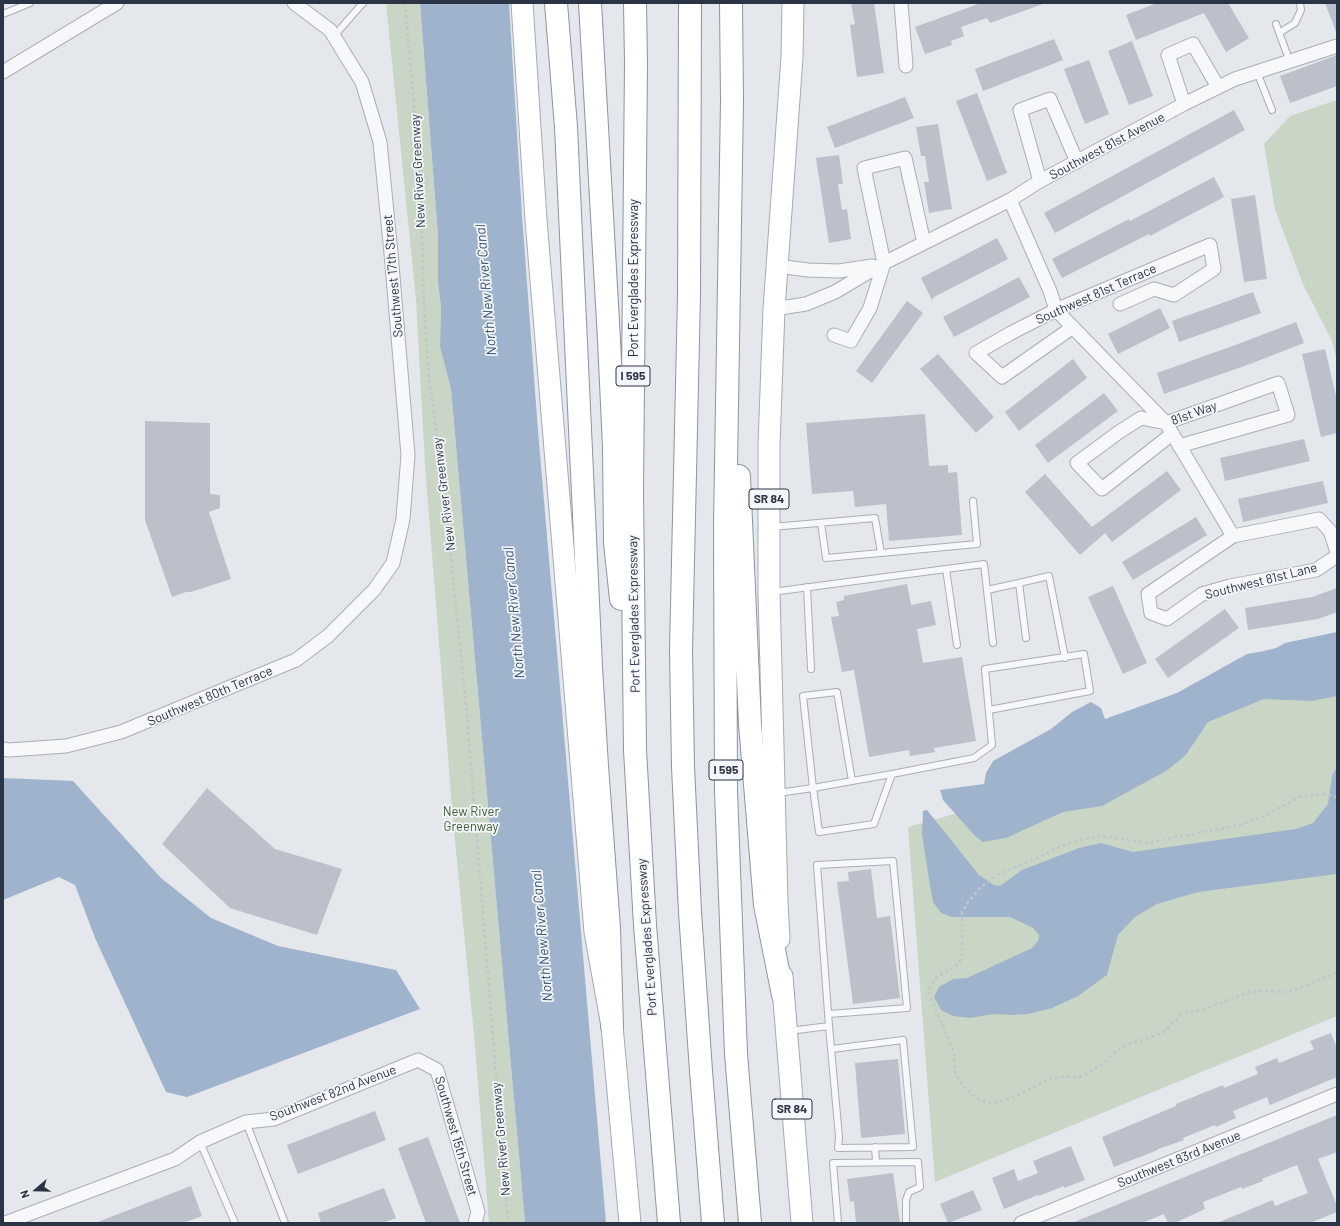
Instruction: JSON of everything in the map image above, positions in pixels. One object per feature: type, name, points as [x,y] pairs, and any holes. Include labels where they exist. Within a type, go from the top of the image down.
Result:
[{"type":"highway","points":[[556,3],[566,127],[591,667],[609,928],[612,1026]]},
{"type":"highway","points":[[590,3],[610,348],[614,448],[615,543],[635,750]]},
{"type":"highway","name":"Port Everglades Expressway","points":[[635,3],[636,63],[632,483],[635,750],[645,925],[669,1223]]},
{"type":"highway","points":[[690,3],[689,295],[681,650],[683,759],[690,912],[701,1071],[714,1223]]},
{"type":"highway","name":"I 595","points":[[731,3],[732,101],[725,526],[726,791],[736,1054],[750,1223]]},
{"type":"highway","points":[[729,317],[742,523],[746,650],[751,739],[765,905],[783,995]]},
{"type":"main road","points":[[522,3],[536,220],[594,924],[612,1026],[630,1223]]},
{"type":"main road","name":"SR 84","points":[[793,3],[792,56],[774,309],[769,431],[769,592],[777,902],[783,995],[802,1223]]},
{"type":"street","points":[[3,72],[117,3]]},
{"type":"street","name":"Southwest 17th Street","points":[[294,3],[330,30],[334,36],[362,82],[380,142],[408,456],[403,519],[393,563],[385,576]]},
{"type":"street","points":[[902,3],[906,66]]},
{"type":"street","points":[[1184,104],[1168,55],[1193,44],[1218,87]]},
{"type":"street","name":"Southwest 81st Avenue","points":[[774,309],[806,304],[835,292],[884,263],[1010,200],[1040,181],[1184,104],[1235,79],[1337,46]]},
{"type":"street","points":[[1040,181],[1020,110],[1050,99],[1077,162]]},
{"type":"street","points":[[834,335],[851,341],[870,308],[884,263],[864,168],[905,158],[924,243]]},
{"type":"street","points":[[1010,200],[1050,291],[1056,310],[1169,428],[1233,536]]},
{"type":"street","name":"Southwest 81st Terrace","points":[[1073,327],[1002,377],[976,353],[1056,310],[1210,245],[1214,269],[1174,295],[1154,289],[1120,304]]},
{"type":"street","name":"Southwest 81st Avenue","points":[[777,266],[808,270],[839,271],[884,263]]},
{"type":"street","name":"81st Way","points":[[1169,428],[1141,418],[1119,432],[1077,463],[1102,490],[1169,428],[1278,383],[1288,415],[1179,446]]},
{"type":"street","name":"Southwest 81st Lane","points":[[1337,552],[1330,531],[1319,519],[1233,536],[1148,594],[1151,613],[1167,620],[1202,594],[1230,586],[1316,570],[1337,556]]},
{"type":"street","name":"Southwest 80th Terrace","points":[[3,749],[9,750],[66,746],[121,732],[296,660],[328,636],[374,590],[385,576]]},
{"type":"street","name":"Southwest 82nd Avenue","points":[[5,1223],[175,1160],[200,1142],[246,1122],[274,1119],[418,1060]]},
{"type":"street","name":"Southwest 15th Street","points":[[418,1060],[437,1070],[478,1212],[475,1223]]},
{"type":"street","name":"Southwest 83rd Avenue","points":[[1021,1223],[1337,1094]]},
{"type":"lane","points":[[3,14],[30,3]]},
{"type":"lane","points":[[334,36],[363,3]]},
{"type":"lane","points":[[1280,33],[1295,23],[1301,10],[1300,3]]},
{"type":"lane","points":[[1276,24],[1290,62]]},
{"type":"lane","points":[[1257,72],[1272,110]]},
{"type":"lane","points":[[821,523],[826,558],[977,544],[973,501]]},
{"type":"lane","points":[[769,527],[875,518],[881,553]]},
{"type":"lane","points":[[769,592],[984,564],[993,642]]},
{"type":"lane","points":[[946,569],[957,645]]},
{"type":"lane","points":[[987,590],[1049,576],[1065,658]]},
{"type":"lane","points":[[1019,582],[1026,638]]},
{"type":"lane","points":[[807,587],[811,668]]},
{"type":"lane","points":[[774,793],[813,788],[974,758],[992,745],[984,670],[1084,654],[1090,691],[989,710]]},
{"type":"lane","points":[[852,781],[837,692],[803,696],[819,832],[874,824],[892,774]]},
{"type":"lane","points":[[829,1014],[907,1008],[893,861],[817,865],[829,1014],[832,1049],[839,1137],[838,1148],[913,1147],[903,1040],[832,1049]]},
{"type":"lane","points":[[786,1032],[830,1026]]},
{"type":"lane","points":[[246,1122],[285,1223]]},
{"type":"lane","points":[[200,1142],[235,1223]]},
{"type":"lane","points":[[875,1147],[876,1162]]},
{"type":"lane","points":[[838,1223],[833,1163],[918,1162],[920,1187],[909,1192],[906,1200],[906,1223]]},
{"type":"path","name":"New River Greenway","points":[[405,3],[420,178],[424,305],[428,368],[446,511],[466,703],[508,1223]]},
{"type":"path","points":[[1337,796],[1322,794],[1299,797],[1263,817],[1239,825],[1147,843],[1102,836],[1083,839],[1057,848],[996,875],[980,888],[962,912],[962,956],[959,964],[937,977],[929,989],[954,1052],[955,1072],[962,1085],[974,1096],[991,1103],[1018,1095],[1049,1079],[1079,1077],[1087,1074],[1128,1044],[1163,1033],[1182,1014],[1204,1009],[1250,992],[1289,992],[1337,973]]},
{"type":"green space","name":"New River Greenway","points":[[386,3],[420,3],[438,236],[438,282],[441,306],[440,347],[451,389],[525,1223],[489,1223],[475,1046],[453,820],[425,465],[416,300]]},
{"type":"green space","points":[[1337,100],[1337,362],[1332,341],[1302,282],[1275,209],[1264,144],[1290,116]]},
{"type":"green space","points":[[1337,645],[1337,1016],[935,1182],[908,827],[986,805]]},
{"type":"water","name":"North New River Canal","points":[[420,3],[509,3],[522,215],[538,431],[606,1223],[525,1223],[451,389],[440,347],[441,306],[438,282],[438,236]]},
{"type":"water","points":[[1337,632],[1337,696],[1312,701],[1264,699],[1208,722],[1185,756],[1166,771],[1102,806],[1063,812],[1006,838],[983,842],[975,836],[943,800],[940,790],[984,784],[986,773],[993,761],[1051,729],[1072,712],[1091,702],[1101,708],[1105,719],[1177,693],[1247,654],[1276,648],[1285,643]]},
{"type":"water","points":[[1337,767],[1337,874],[1198,892],[1157,904],[1135,917],[1118,935],[1107,975],[1078,996],[1052,1008],[1028,1014],[994,1014],[970,1018],[953,1016],[941,1010],[934,997],[939,987],[953,979],[967,978],[1032,948],[1038,941],[1039,935],[1033,928],[1010,917],[952,917],[941,913],[933,902],[929,880],[922,834],[923,811],[927,810],[979,875],[994,885],[1000,886],[1022,870],[1079,848],[1101,843],[1133,852],[1296,829],[1313,823],[1328,804],[1332,776]]},
{"type":"water","points":[[3,778],[73,781],[161,878],[211,918],[278,946],[396,970],[420,1009],[187,1097],[166,1092],[95,938],[75,885],[59,877],[3,900]]},
{"type":"building","points":[[851,3],[874,3],[884,73],[857,77],[850,25],[855,24]]},
{"type":"building","points":[[981,3],[1043,4],[990,23],[987,18],[961,27],[964,36],[951,41],[952,45],[925,54],[915,27]]},
{"type":"building","points":[[1157,3],[1228,3],[1249,38],[1226,52],[1204,13],[1136,40],[1126,15]]},
{"type":"building","points":[[1325,3],[1337,3],[1337,32],[1336,32]]},
{"type":"building","points":[[1054,39],[1063,60],[983,91],[975,69]]},
{"type":"building","points":[[1132,41],[1153,96],[1129,105],[1108,51]]},
{"type":"building","points":[[1337,55],[1337,86],[1290,103],[1280,76]]},
{"type":"building","points":[[1089,60],[1109,114],[1085,124],[1064,69]]},
{"type":"building","points":[[977,93],[1007,173],[987,181],[956,101]]},
{"type":"building","points":[[905,97],[914,118],[835,148],[827,127]]},
{"type":"building","points":[[1234,110],[1245,130],[1055,233],[1044,213]]},
{"type":"building","points":[[938,124],[952,209],[929,213],[924,182],[929,182],[925,156],[921,156],[916,127]]},
{"type":"building","points":[[839,155],[843,184],[838,184],[842,210],[847,209],[851,239],[829,243],[816,158]]},
{"type":"building","points":[[1214,177],[1224,197],[1150,236],[1149,234],[1062,278],[1052,259],[1129,219],[1130,221]]},
{"type":"building","points":[[1255,195],[1267,279],[1244,282],[1231,199]]},
{"type":"building","points":[[997,238],[1008,259],[934,297],[932,300],[921,278]]},
{"type":"building","points":[[1019,277],[1030,297],[954,337],[943,317]]},
{"type":"building","points":[[1253,292],[1261,313],[1179,342],[1172,321]]},
{"type":"building","points":[[907,301],[923,313],[872,383],[856,371]]},
{"type":"building","points":[[1160,308],[1170,328],[1118,354],[1108,334]]},
{"type":"building","points":[[1296,322],[1304,343],[1250,364],[1164,394],[1157,373]]},
{"type":"building","points":[[1325,349],[1337,400],[1337,433],[1321,437],[1302,354]]},
{"type":"building","points":[[938,354],[994,417],[976,433],[920,369]]},
{"type":"building","points":[[1073,359],[1087,378],[1019,431],[1005,412]]},
{"type":"building","points":[[1104,393],[1118,411],[1048,463],[1035,445]]},
{"type":"building","points":[[925,414],[929,466],[948,465],[948,473],[957,472],[962,535],[889,541],[886,504],[855,507],[853,491],[812,494],[806,423]]},
{"type":"building","points":[[145,421],[210,423],[210,494],[220,495],[220,508],[209,512],[231,579],[172,597],[145,520]]},
{"type":"building","points":[[1304,439],[1310,461],[1225,481],[1220,458]]},
{"type":"building","points":[[1167,471],[1181,490],[1112,542],[1105,533],[1080,555],[1025,492],[1045,474],[1092,527]]},
{"type":"building","points":[[1323,481],[1328,503],[1243,522],[1238,499]]},
{"type":"building","points":[[1196,517],[1207,535],[1133,580],[1122,562]]},
{"type":"building","points":[[907,584],[911,605],[931,601],[936,625],[917,629],[923,663],[962,657],[976,741],[934,748],[935,752],[910,756],[909,750],[869,757],[854,670],[842,672],[831,617],[839,616],[836,602],[844,600],[844,596]]},
{"type":"building","points":[[1113,586],[1147,663],[1123,674],[1088,597]]},
{"type":"building","points":[[1337,588],[1337,612],[1318,619],[1248,630],[1245,608],[1312,597]]},
{"type":"building","points":[[1225,609],[1239,628],[1168,678],[1155,659]]},
{"type":"building","points":[[207,788],[275,849],[342,869],[317,935],[230,908],[162,844]]},
{"type":"building","points":[[871,869],[877,918],[890,916],[900,998],[853,1004],[837,882],[849,881],[848,872]]},
{"type":"building","points":[[1331,1033],[1337,1048],[1337,1077],[1270,1105],[1267,1097],[1233,1111],[1236,1118],[1216,1127],[1215,1125],[1183,1138],[1184,1140],[1114,1167],[1102,1137],[1223,1085],[1224,1088],[1258,1074],[1255,1067],[1277,1058],[1279,1063],[1314,1049],[1310,1041]]},
{"type":"building","points":[[898,1059],[905,1134],[861,1138],[855,1063]]},
{"type":"building","points":[[375,1111],[386,1140],[298,1174],[287,1145]]},
{"type":"building","points":[[1337,1115],[1337,1152],[1318,1159],[1337,1206],[1337,1212],[1315,1221],[1310,1223],[1217,1223],[1273,1200],[1275,1206],[1308,1193],[1297,1165],[1262,1179],[1263,1181],[1242,1189],[1241,1187],[1203,1202],[1205,1209],[1175,1223],[1168,1223],[1164,1214],[1142,1223],[1072,1223]]},
{"type":"building","points":[[428,1137],[460,1223],[426,1223],[398,1148]]},
{"type":"building","points":[[1071,1146],[1085,1180],[1064,1188],[1064,1186],[1039,1196],[1038,1195],[1004,1209],[992,1178],[1014,1169],[1018,1181],[1038,1173],[1033,1161]]},
{"type":"building","points":[[893,1173],[900,1223],[856,1223],[854,1201],[850,1202],[847,1179]]},
{"type":"building","points":[[191,1186],[202,1216],[183,1223],[95,1223]]},
{"type":"building","points":[[384,1188],[396,1218],[382,1223],[321,1223],[318,1213]]},
{"type":"building","points":[[973,1190],[982,1210],[948,1223],[940,1204]]}]
